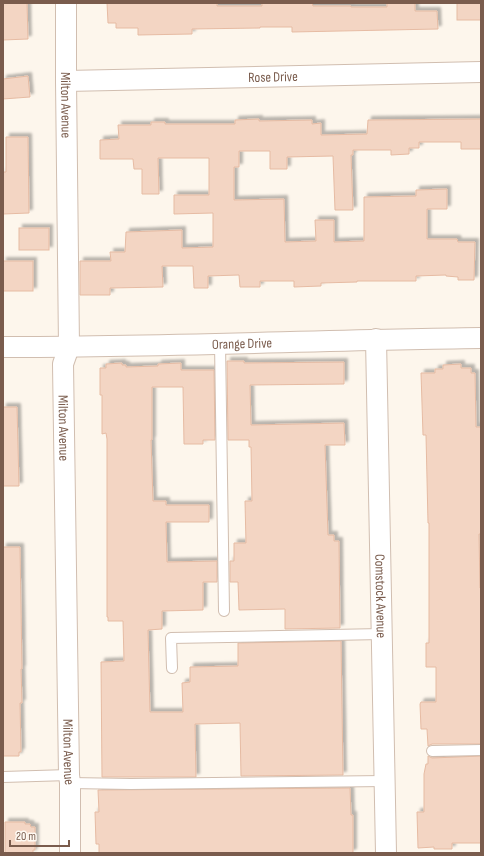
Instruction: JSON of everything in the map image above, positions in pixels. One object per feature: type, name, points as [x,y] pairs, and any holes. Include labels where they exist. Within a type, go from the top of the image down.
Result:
[{"type":"street","name":"Milton Avenue","points":[[66,3],[69,347],[63,364],[70,853]]},
{"type":"street","name":"Rose Drive","points":[[66,81],[481,72]]},
{"type":"street","name":"Orange Drive","points":[[3,347],[69,347],[376,339],[481,338]]},
{"type":"street","name":"Comstock Avenue","points":[[376,339],[386,853]]},
{"type":"lane","points":[[220,343],[224,611]]},
{"type":"lane","points":[[172,668],[171,638],[382,634]]},
{"type":"lane","points":[[432,751],[481,750]]},
{"type":"lane","points":[[3,776],[131,784],[385,781]]},
{"type":"building","points":[[3,3],[27,3],[28,39],[3,40]]},
{"type":"building","points":[[107,3],[217,3],[217,6],[262,6],[262,3],[312,3],[313,6],[387,7],[387,3],[415,3],[415,11],[437,11],[438,29],[292,32],[292,27],[260,27],[192,29],[192,34],[138,35],[138,28],[116,28],[116,23],[108,23]]},
{"type":"building","points":[[457,3],[481,3],[481,20],[457,20]]},
{"type":"building","points":[[28,76],[30,97],[3,99],[3,79]]},
{"type":"building","points":[[259,119],[259,121],[312,120],[312,124],[321,123],[321,135],[367,134],[368,120],[481,119],[481,149],[461,149],[461,142],[419,142],[419,148],[409,148],[409,154],[391,155],[391,150],[353,150],[353,155],[351,155],[353,210],[335,210],[333,156],[287,157],[287,169],[270,169],[270,151],[239,151],[239,167],[234,167],[234,200],[284,199],[285,242],[316,241],[315,220],[334,220],[334,242],[364,241],[364,197],[416,196],[416,190],[447,189],[447,209],[427,209],[427,239],[457,239],[458,242],[475,242],[474,280],[458,280],[458,277],[446,275],[416,276],[416,281],[357,281],[321,283],[321,286],[294,287],[294,281],[260,281],[260,287],[240,287],[239,275],[208,276],[208,288],[194,288],[193,266],[162,266],[163,287],[110,288],[110,295],[80,295],[80,261],[111,261],[110,252],[125,252],[126,232],[182,230],[182,248],[213,247],[213,213],[174,214],[174,195],[209,195],[209,158],[158,158],[159,194],[142,194],[142,169],[134,169],[133,159],[100,159],[100,140],[119,139],[118,125],[151,125],[151,122],[165,122],[165,124],[235,124],[235,120]]},
{"type":"building","points":[[6,137],[28,137],[29,213],[3,214],[3,172],[6,172]]},
{"type":"building","points":[[19,228],[49,228],[49,250],[19,250]]},
{"type":"building","points":[[3,261],[33,261],[33,291],[3,291]]},
{"type":"building","points":[[227,361],[244,361],[244,363],[344,362],[344,384],[250,385],[251,425],[344,423],[345,445],[325,445],[328,535],[334,535],[334,541],[339,541],[340,628],[285,629],[285,609],[239,610],[238,582],[230,582],[230,561],[234,561],[234,543],[246,543],[245,501],[252,501],[251,447],[249,447],[249,440],[228,440]]},
{"type":"building","points":[[122,363],[122,365],[126,365],[126,367],[158,366],[158,364],[181,363],[181,370],[214,370],[215,440],[203,440],[203,444],[184,444],[183,387],[152,387],[151,440],[153,501],[166,501],[166,505],[209,505],[209,522],[166,522],[167,562],[217,561],[217,582],[203,582],[203,610],[162,611],[162,629],[148,630],[150,712],[183,712],[182,683],[190,682],[190,667],[238,666],[238,643],[341,641],[343,775],[241,776],[240,723],[195,724],[196,777],[102,777],[101,662],[124,661],[123,621],[108,621],[107,617],[107,439],[106,433],[102,434],[100,368],[106,368],[106,364]]},
{"type":"building","points":[[461,364],[461,368],[471,368],[471,373],[475,373],[476,427],[481,427],[481,534],[479,534],[481,588],[481,744],[432,744],[428,746],[427,729],[421,729],[420,704],[421,702],[436,702],[436,667],[426,667],[426,643],[429,643],[429,523],[426,435],[423,435],[421,373],[435,373],[435,369],[443,369],[443,365]]},
{"type":"building","points":[[3,407],[17,407],[19,486],[3,486]]},
{"type":"building","points":[[3,547],[20,547],[22,703],[20,703],[21,752],[19,752],[19,756],[3,756]]},
{"type":"building","points":[[428,756],[432,758],[481,756],[481,843],[452,843],[452,849],[434,849],[434,847],[418,848],[417,812],[424,812],[424,774],[426,764],[428,764]]},
{"type":"building","points":[[350,788],[351,815],[353,815],[353,852],[351,853],[99,853],[99,844],[96,844],[95,812],[99,812],[98,790]]},
{"type":"building","points":[[5,822],[25,822],[25,824],[30,824],[31,827],[35,827],[35,850],[33,850],[33,853],[5,853]]}]
